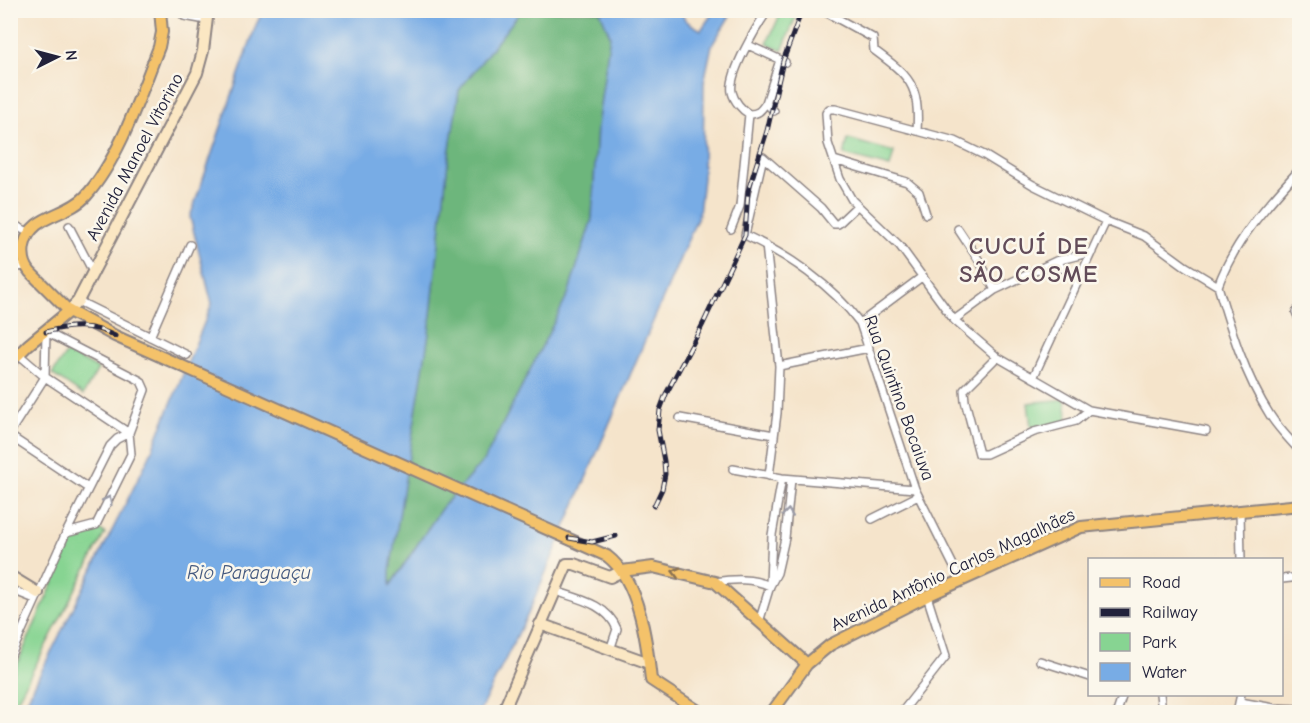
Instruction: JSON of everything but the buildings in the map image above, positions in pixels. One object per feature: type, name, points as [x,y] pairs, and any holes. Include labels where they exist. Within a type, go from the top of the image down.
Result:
[{"type":"main road","points":[[160,10],[162,32],[159,47],[121,141],[96,184],[85,198],[76,205],[39,222],[28,232],[23,253],[25,266],[69,311],[115,336],[607,556],[622,571],[640,615],[651,680],[700,712]]},
{"type":"main road","points":[[10,363],[15,350],[46,332],[69,311]]},
{"type":"main road","name":"Avenida Antônio Carlos Magalhães","points":[[772,712],[807,664],[830,645],[927,596],[1081,527],[1299,505]]},
{"type":"main road","points":[[622,571],[653,567],[715,582],[807,664]]},
{"type":"street","points":[[179,10],[184,16],[207,15]]},
{"type":"street","points":[[749,114],[737,102],[732,91],[734,76],[768,10]]},
{"type":"street","points":[[822,10],[873,38],[874,50],[898,68],[909,80],[916,98],[917,130]]},
{"type":"street","name":"Avenida Manoel Vitorino","points":[[69,311],[78,301],[197,73],[203,51],[207,15]]},
{"type":"street","points":[[748,45],[783,61],[766,103],[760,111],[749,114]]},
{"type":"street","points":[[766,103],[774,111]]},
{"type":"street","points":[[1206,431],[1089,410],[997,357],[954,320],[900,246],[857,206],[845,189],[828,143],[825,128],[826,113],[829,109],[955,141],[984,155],[1033,185],[1106,221],[1144,236],[1185,266],[1218,286],[1250,377],[1270,415],[1299,451]]},
{"type":"street","points":[[731,229],[740,206],[749,114]]},
{"type":"street","name":"Rua Quintino Bocaiuva","points":[[857,206],[838,224],[834,224],[820,208],[763,157],[745,236],[766,245],[827,287],[849,307],[860,323],[917,493],[961,581]]},
{"type":"street","points":[[834,160],[907,182],[919,192],[926,214]]},
{"type":"street","points":[[1218,286],[1242,237],[1275,195],[1298,172]]},
{"type":"street","points":[[1033,378],[1106,221]]},
{"type":"street","points":[[10,224],[28,232]]},
{"type":"street","points":[[69,226],[93,272]]},
{"type":"street","points":[[958,229],[995,290]]},
{"type":"street","points":[[150,337],[190,245]]},
{"type":"street","points":[[766,245],[779,366],[769,476]]},
{"type":"street","points":[[954,320],[995,290],[1056,261],[1092,252]]},
{"type":"street","points":[[1056,261],[1068,274],[1079,280]]},
{"type":"street","points":[[10,268],[25,266]]},
{"type":"street","points":[[860,323],[923,276]]},
{"type":"street","points":[[78,301],[187,355]]},
{"type":"street","points":[[1299,306],[1296,312],[1299,321]]},
{"type":"street","points":[[66,533],[96,525],[131,454],[129,433],[146,390],[141,381],[46,332],[45,377],[10,434],[88,488]]},
{"type":"street","points":[[779,366],[868,348]]},
{"type":"street","points":[[15,350],[45,377],[129,433]]},
{"type":"street","points":[[997,357],[964,390],[964,401],[980,454],[986,454],[1034,432],[1076,421],[1089,410]]},
{"type":"street","points":[[680,418],[774,435]]},
{"type":"street","points":[[10,657],[66,533],[110,446],[117,439],[129,433]]},
{"type":"street","points":[[733,469],[782,478],[917,493]]},
{"type":"street","points":[[770,586],[772,535],[782,478]]},
{"type":"street","points":[[760,620],[770,586],[777,573],[785,538],[791,479]]},
{"type":"street","points":[[872,519],[917,493]]},
{"type":"street","points":[[1240,511],[1241,558]]},
{"type":"street","points":[[772,535],[785,538]]},
{"type":"street","points":[[502,712],[567,564],[574,564],[610,577],[622,571]]},
{"type":"street","points":[[10,576],[37,596]]},
{"type":"street","points":[[1283,579],[1299,577]]},
{"type":"street","points":[[715,582],[734,579],[759,581],[770,586]]},
{"type":"street","points":[[10,589],[37,596]]},
{"type":"street","points":[[555,591],[596,606],[610,616],[617,629],[610,650]]},
{"type":"street","points":[[902,712],[946,656],[927,596]]},
{"type":"street","points":[[540,624],[649,663]]},
{"type":"street","points":[[1040,662],[1088,677]]},
{"type":"street","points":[[1117,712],[1122,696]]},
{"type":"street","points":[[1160,696],[1162,712]]},
{"type":"street","points":[[1237,712],[1240,698],[1274,708],[1299,709]]},
{"type":"green space","points":[[521,11],[600,11],[610,35],[597,127],[592,219],[568,295],[485,459],[441,509],[389,587],[429,333],[448,161],[459,90]]},
{"type":"green space","points":[[782,11],[798,11],[782,51],[767,43]]},
{"type":"green space","points":[[848,139],[894,152],[890,167],[844,155]]},
{"type":"green space","points":[[67,352],[98,369],[83,395],[52,374]]},
{"type":"green space","points":[[1065,399],[1068,423],[1031,427],[1028,403]]},
{"type":"green space","points":[[100,530],[105,533],[11,712],[11,678],[72,540]]},
{"type":"water","name":"Rio Paraguaçu","points":[[263,11],[521,11],[459,90],[448,161],[429,333],[390,571],[390,586],[441,509],[485,459],[568,295],[592,219],[597,127],[610,35],[600,11],[680,11],[686,21],[701,30],[714,11],[733,11],[712,45],[704,82],[703,178],[699,214],[528,614],[479,712],[21,712],[149,457],[212,304],[190,217],[256,25]]},
{"type":"railway","points":[[654,506],[662,489],[665,474],[658,430],[660,410],[745,235],[748,191],[767,131],[783,61],[802,10]]},
{"type":"railway","points":[[46,332],[81,327],[98,329],[115,336]]},
{"type":"railway","points":[[569,538],[592,542],[616,536]]},
{"type":"district","name":"CUCUÍ DE SÃO COSME","points":[[1029,260]]}]
